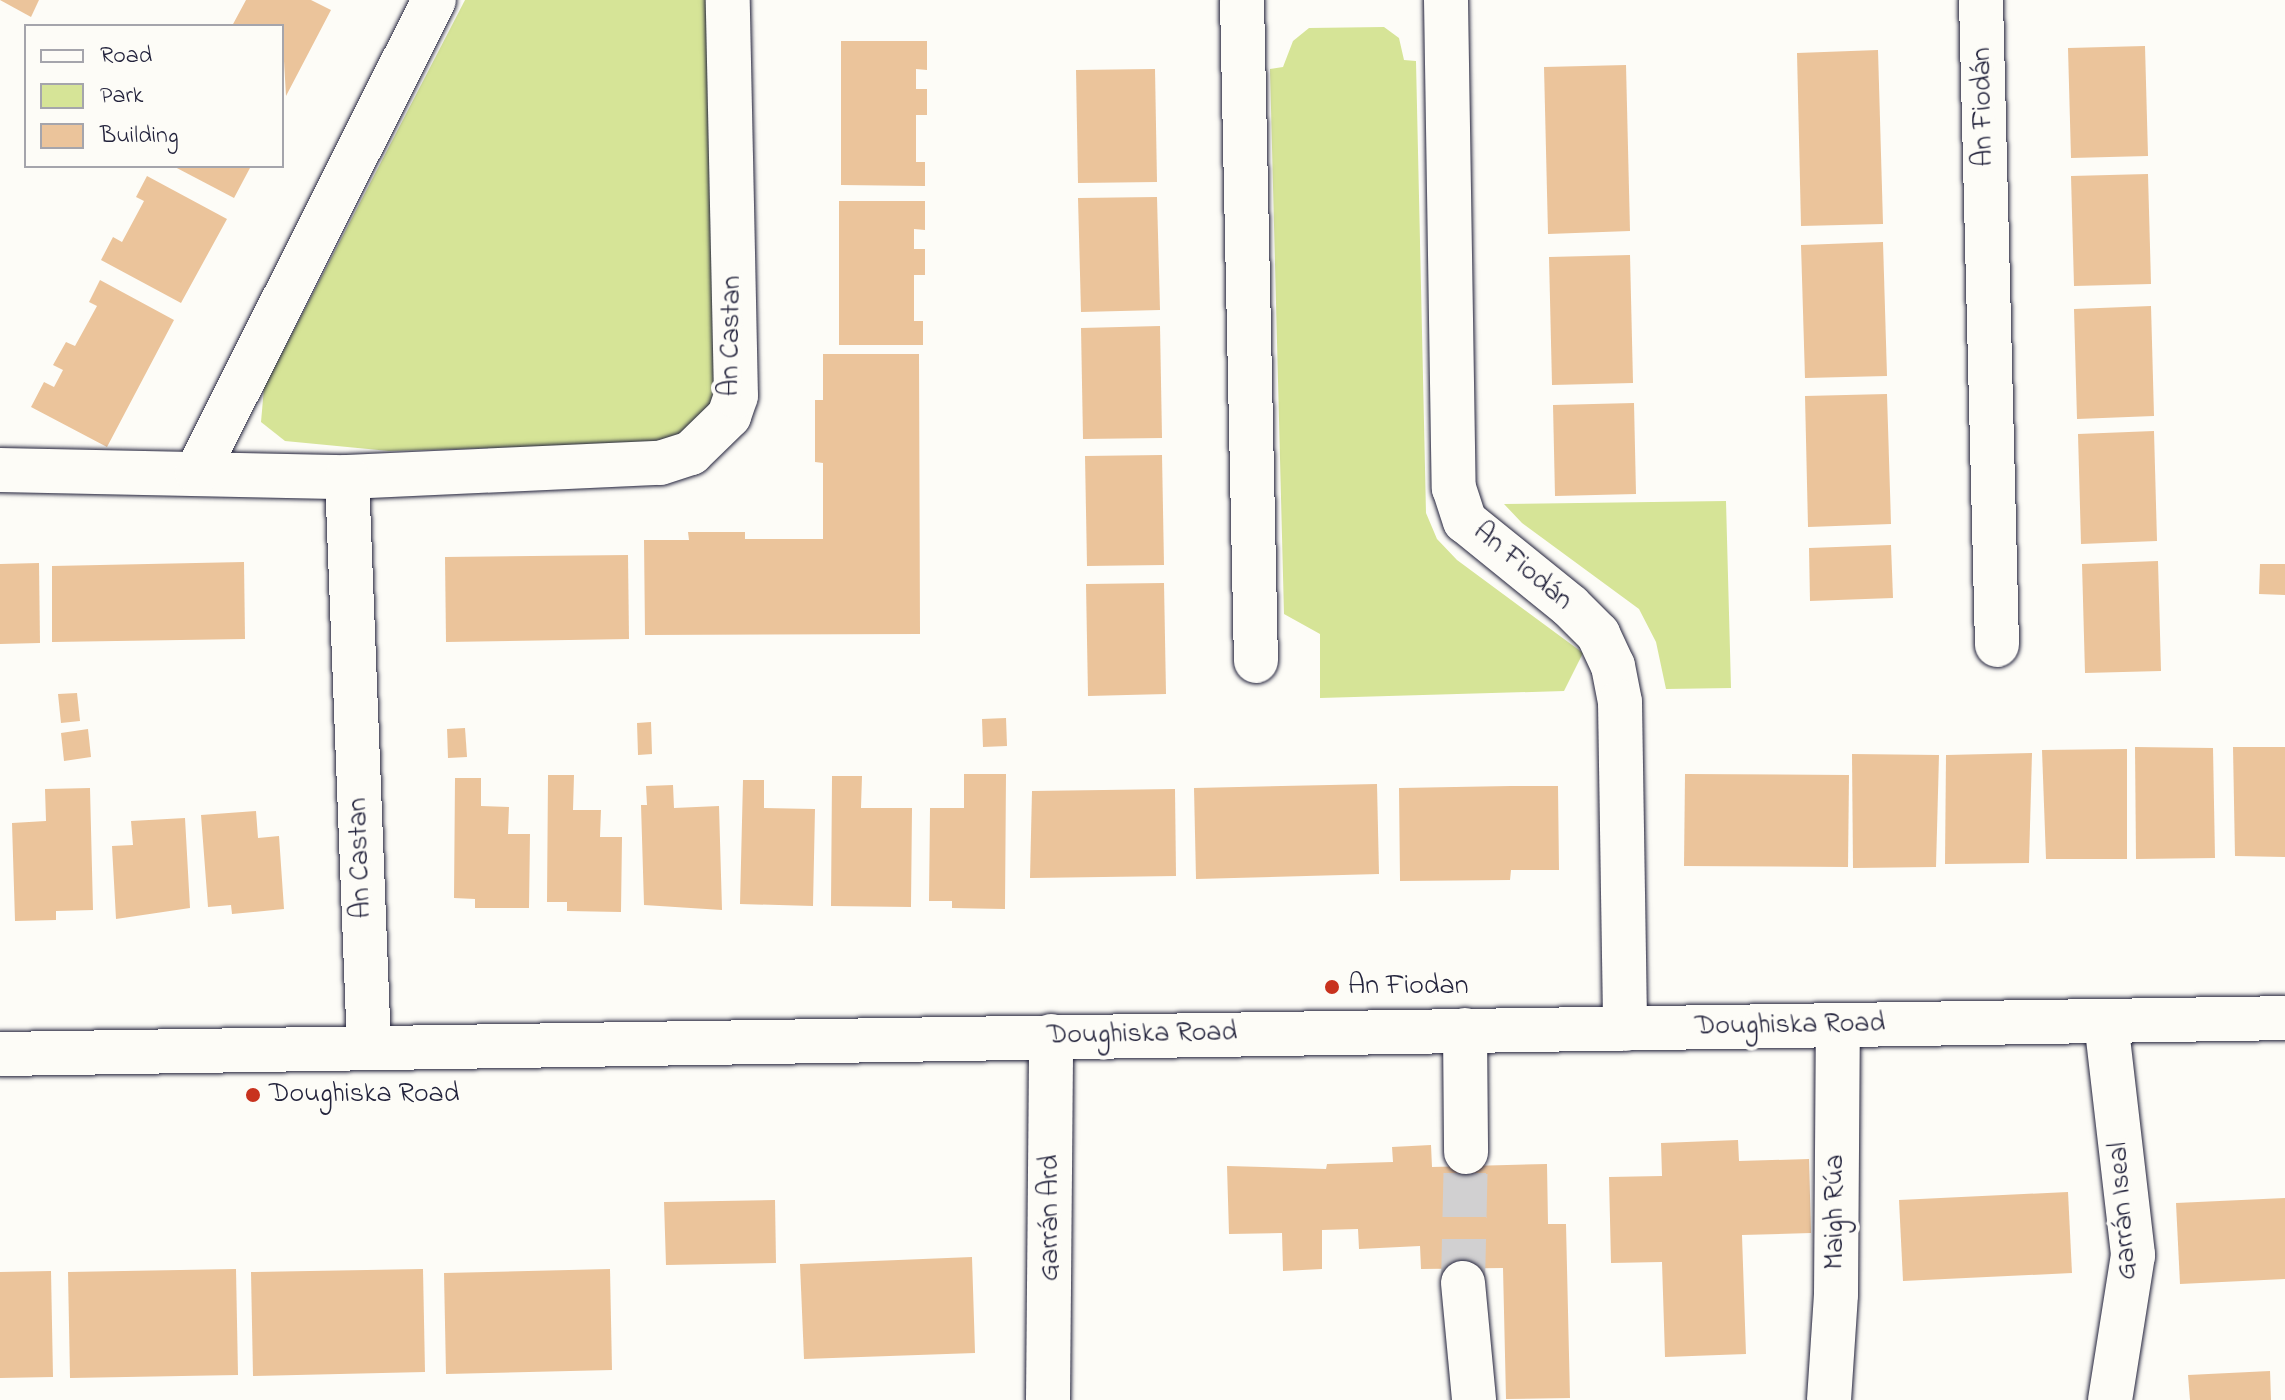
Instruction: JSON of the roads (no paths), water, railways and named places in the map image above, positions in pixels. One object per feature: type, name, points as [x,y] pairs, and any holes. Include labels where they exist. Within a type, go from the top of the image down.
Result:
[{"type":"street","points":[[197,472],[434,0]]},
{"type":"street","name":"An Castan","points":[[0,470],[347,477],[660,463],[691,453],[729,416],[736,396],[728,0]]},
{"type":"street","points":[[1242,0],[1256,661]]},
{"type":"street","name":"An Fiodán","points":[[1446,0],[1454,488],[1465,521],[1570,606],[1598,634],[1613,666],[1620,702],[1625,1029]]},
{"type":"street","name":"An Fiodán","points":[[1981,0],[1997,645]]},
{"type":"street","name":"An Castan","points":[[347,477],[369,1048]]},
{"type":"street","name":"Doughiska Road","points":[[0,1054],[2285,1018]]},
{"type":"street","name":"Garrán Iseal","points":[[2106,1021],[2133,1255],[2110,1400]]},
{"type":"street","name":"Maigh Rúa","points":[[1829,1400],[1836,1294],[1838,1025]]},
{"type":"street","points":[[1465,1030],[1466,1152]]},
{"type":"street","name":"Garrán Ard","points":[[1048,1400],[1051,1036]]},
{"type":"street","points":[[1463,1283],[1474,1400]]},
{"type":"tunnel","points":[[1463,1283],[1466,1152]]},
{"type":"place","name":"An Fiodan","points":[[1332,987]]},
{"type":"place","name":"Doughiska Road","points":[[253,1095]]}]
